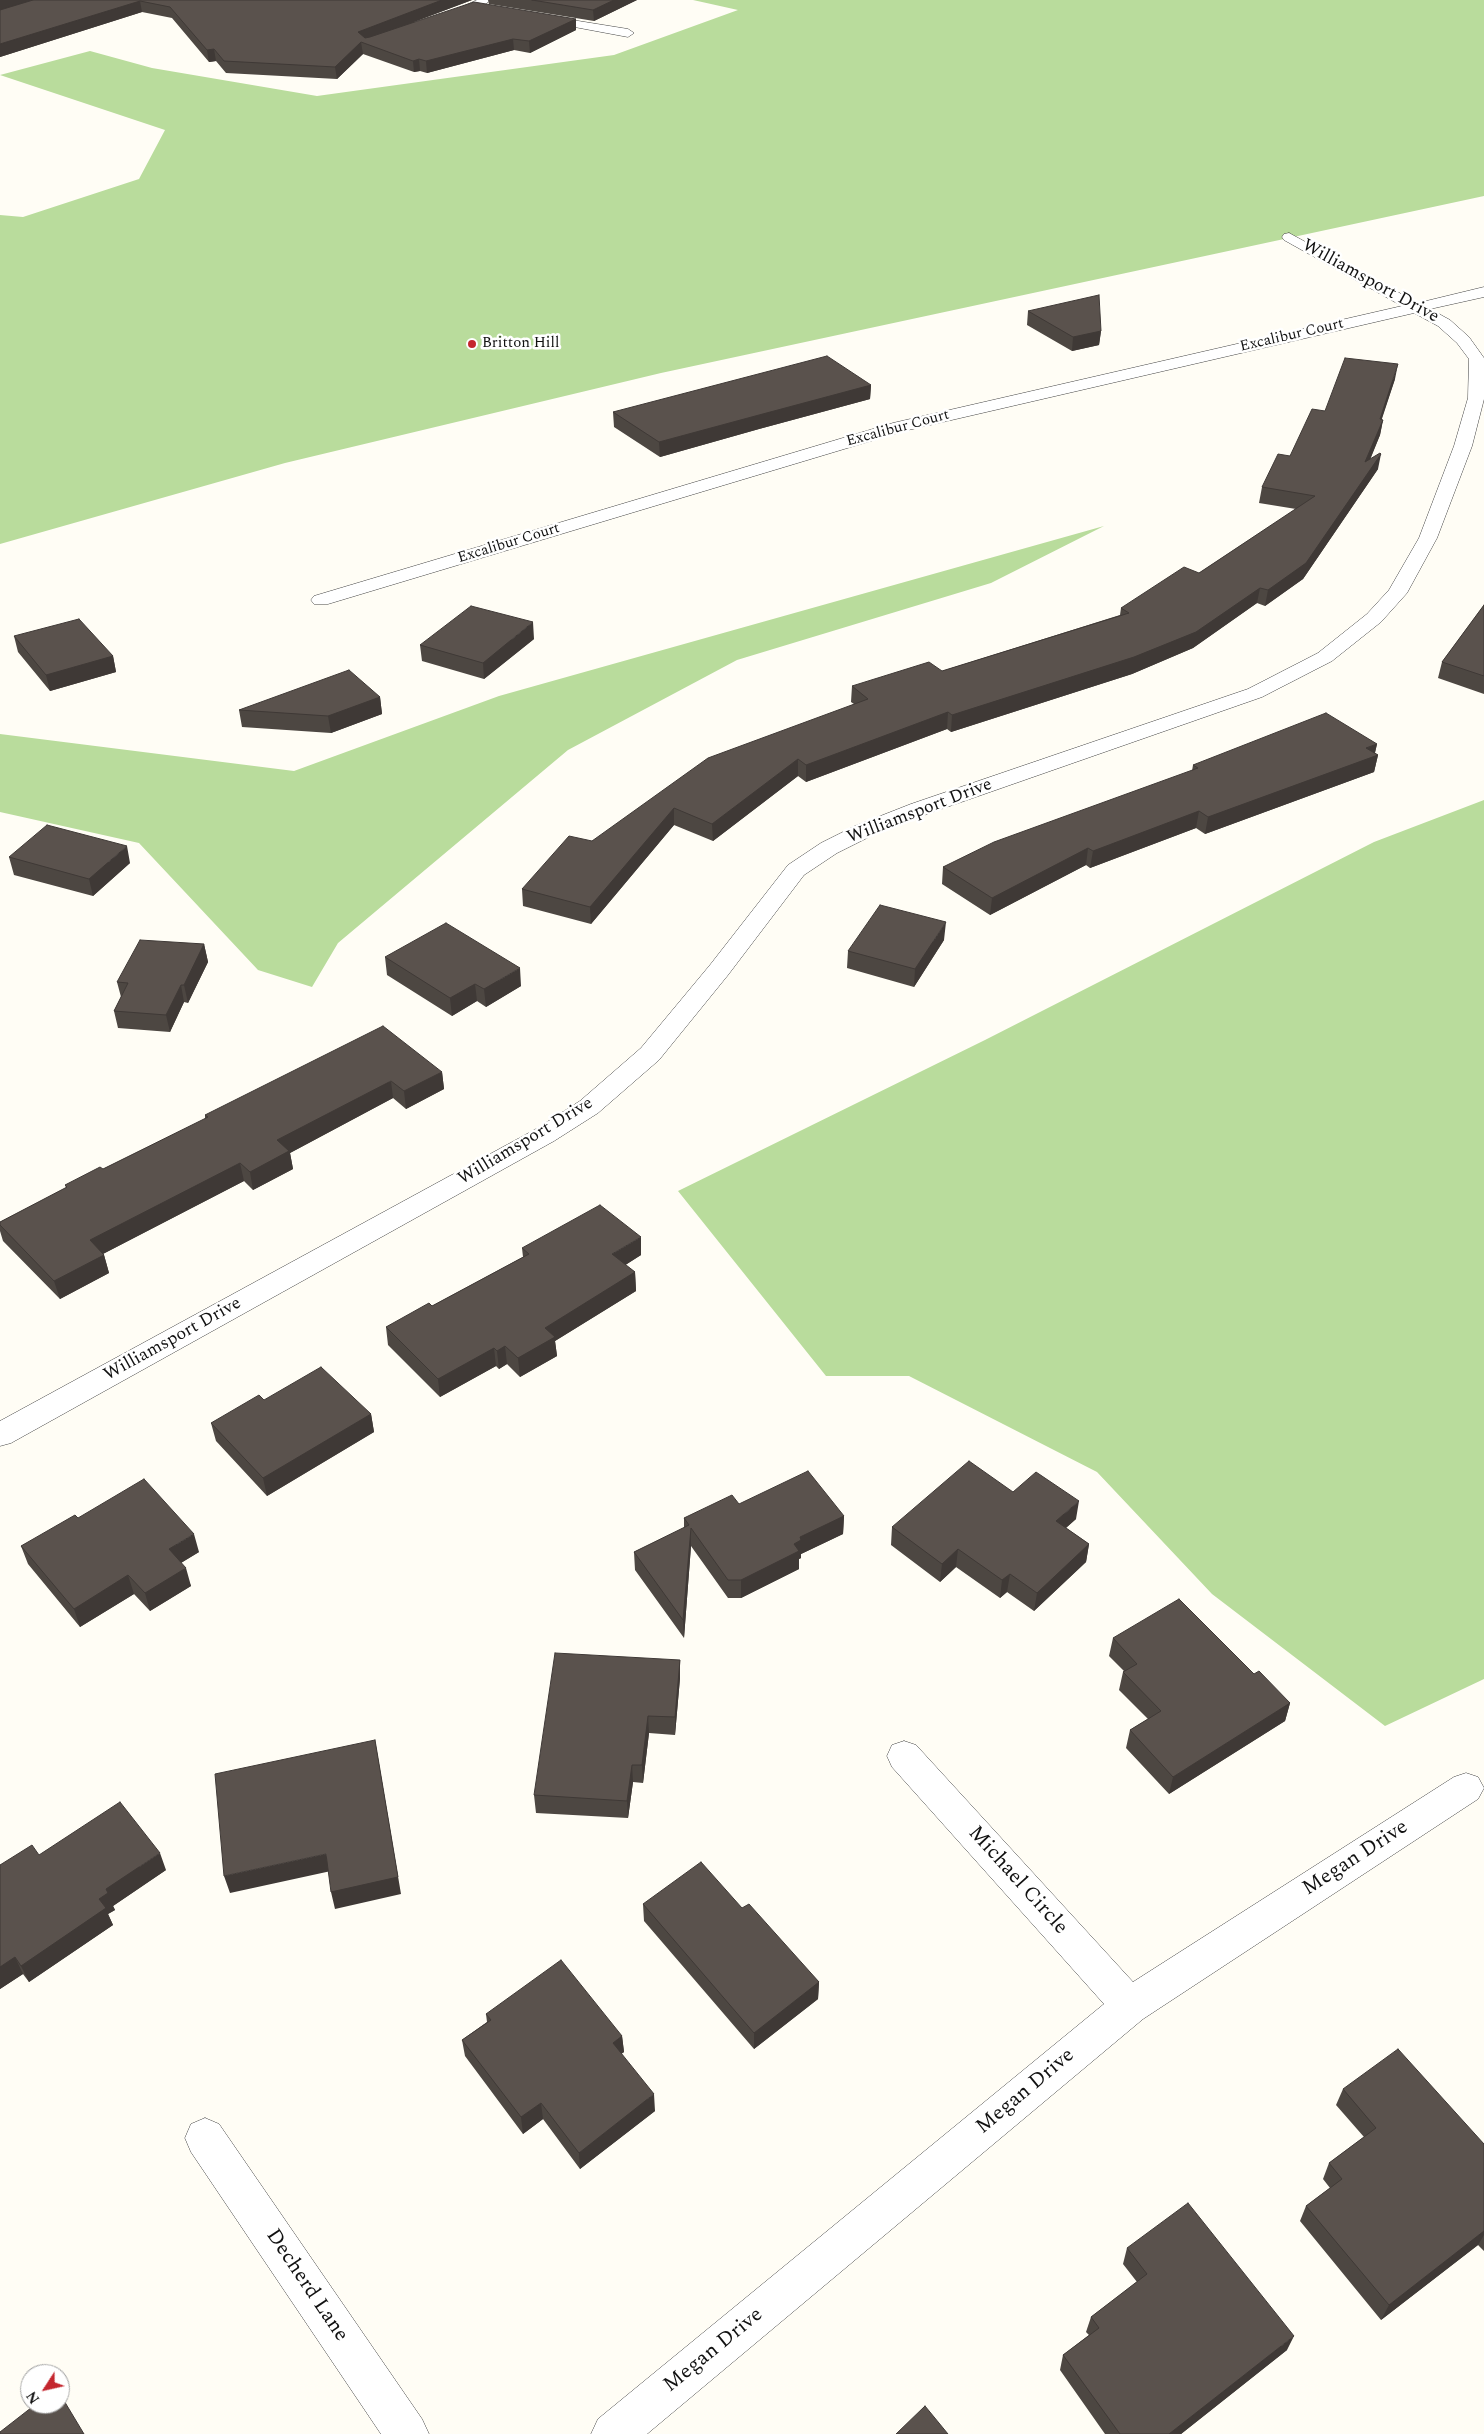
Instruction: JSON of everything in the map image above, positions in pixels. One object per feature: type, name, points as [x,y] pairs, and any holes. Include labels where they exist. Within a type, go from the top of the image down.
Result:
[{"type":"street","points":[[433,22],[474,7],[485,0]]},
{"type":"street","points":[[474,7],[493,10]]},
{"type":"street","points":[[532,17],[628,33]]},
{"type":"street","name":"Williamsport Drive","points":[[0,1435],[545,1135],[589,1107],[650,1054],[796,870],[829,848],[863,831],[919,809],[1255,693],[1325,657],[1374,618],[1397,593],[1428,538],[1463,446],[1476,398],[1477,359],[1464,340],[1444,322],[1289,238]]},
{"type":"street","name":"Excalibur Court","points":[[321,600],[899,427],[1484,292]]},
{"type":"street","name":"Michael Circle","points":[[904,1756],[1130,2006]]},
{"type":"street","name":"Megan Drive","points":[[613,2434],[1130,2006],[1466,1788]]},
{"type":"street","name":"Decherd Lane","points":[[205,2138],[407,2434]]},
{"type":"green space","points":[[693,0],[1484,0],[1484,196],[661,373],[285,463],[0,544],[0,215],[23,217],[139,179],[165,130],[0,75],[90,51],[152,68],[317,96],[614,55],[738,10]]},
{"type":"green space","points":[[1104,526],[991,583],[737,660],[568,750],[338,943],[312,987],[258,970],[139,843],[0,812],[0,734],[294,771],[499,696]]},
{"type":"green space","points":[[1484,800],[1484,1679],[1385,1726],[1212,1594],[1097,1472],[909,1376],[826,1376],[678,1191],[985,1040],[1374,842]]},
{"type":"building","points":[[33,0],[442,0],[358,32],[365,38],[474,2],[576,19],[529,41],[513,39],[426,61],[419,59],[413,61],[361,42],[335,67],[224,61],[214,49],[207,50],[170,7],[140,1],[0,44],[0,10]]},
{"type":"building","points":[[532,0],[614,0],[593,10]]},
{"type":"building","points":[[1099,295],[1101,331],[1073,337],[1028,311]]},
{"type":"building","points":[[827,356],[871,385],[659,442],[613,412]]},
{"type":"building","points":[[1345,358],[1398,364],[1380,419],[1383,420],[1365,462],[1381,454],[1306,563],[1268,590],[1260,588],[1196,632],[1134,657],[952,715],[948,712],[806,765],[798,759],[712,824],[674,808],[590,907],[522,889],[569,836],[592,841],[708,758],[868,699],[852,686],[929,662],[942,671],[1129,613],[1121,608],[1184,567],[1199,573],[1315,496],[1262,487],[1278,454],[1290,456],[1312,409],[1325,411]]},
{"type":"building","points":[[1484,605],[1484,676],[1442,662]]},
{"type":"building","points":[[471,606],[533,622],[483,663],[420,645]]},
{"type":"building","points":[[79,619],[113,656],[46,675],[14,636]]},
{"type":"building","points":[[349,670],[380,697],[328,716],[239,710]]},
{"type":"building","points":[[1326,713],[1377,744],[1366,748],[1378,755],[1208,817],[1199,811],[1093,851],[1088,848],[992,898],[943,867],[994,842],[1198,768],[1193,765]]},
{"type":"building","points":[[47,825],[127,846],[89,879],[9,857]]},
{"type":"building","points":[[880,905],[946,922],[915,969],[848,951]]},
{"type":"building","points":[[446,923],[520,968],[484,989],[475,984],[450,998],[385,957]]},
{"type":"building","points":[[140,940],[204,944],[184,985],[181,985],[166,1015],[114,1011],[128,983],[117,982]]},
{"type":"building","points":[[383,1026],[442,1072],[404,1091],[391,1081],[277,1140],[289,1151],[250,1172],[240,1163],[90,1240],[104,1255],[54,1281],[0,1225],[0,1222],[67,1187],[65,1185],[100,1167],[103,1169],[208,1117],[205,1115]]},
{"type":"building","points":[[600,1205],[641,1237],[612,1254],[635,1272],[545,1328],[555,1337],[518,1358],[505,1346],[497,1351],[494,1348],[438,1379],[386,1327],[429,1303],[432,1306],[529,1254],[522,1248]]},
{"type":"building","points":[[321,1367],[371,1414],[263,1478],[211,1423],[259,1395],[264,1400]]},
{"type":"building","points":[[969,1461],[1013,1492],[1036,1472],[1079,1501],[1056,1521],[1089,1544],[1037,1593],[1010,1574],[1002,1580],[958,1549],[942,1564],[892,1527]]},
{"type":"building","points":[[808,1471],[844,1516],[800,1537],[801,1540],[794,1544],[799,1551],[741,1580],[728,1580],[691,1528],[683,1620],[634,1552],[689,1525],[684,1518],[732,1495],[739,1504]]},
{"type":"building","points":[[144,1479],[194,1534],[169,1549],[186,1568],[145,1593],[128,1575],[74,1609],[21,1546],[75,1515],[78,1518]]},
{"type":"building","points":[[1179,1599],[1254,1674],[1259,1671],[1290,1703],[1173,1777],[1130,1730],[1161,1711],[1123,1672],[1137,1664],[1113,1638]]},
{"type":"building","points":[[555,1653],[680,1660],[675,1717],[648,1716],[642,1765],[632,1765],[627,1801],[534,1795]]},
{"type":"building","points":[[375,1740],[398,1877],[331,1892],[326,1854],[224,1876],[215,1774]]},
{"type":"building","points":[[120,1802],[160,1853],[106,1889],[108,1893],[99,1899],[106,1908],[21,1966],[15,1957],[0,1967],[0,1865],[32,1845],[39,1855]]},
{"type":"building","points":[[701,1862],[742,1908],[749,1904],[819,1982],[754,2033],[643,1904]]},
{"type":"building","points":[[561,1960],[622,2036],[613,2043],[654,2094],[579,2153],[541,2103],[521,2117],[462,2040],[491,2020],[486,2014]]},
{"type":"building","points":[[1398,2049],[1484,2144],[1484,2231],[1389,2305],[1306,2206],[1342,2179],[1329,2163],[1376,2128],[1343,2089]]},
{"type":"building","points":[[1188,2203],[1294,2336],[1169,2434],[1120,2434],[1063,2355],[1099,2328],[1091,2317],[1147,2274],[1127,2248]]},
{"type":"building","points":[[925,2406],[948,2434],[896,2434]]},
{"type":"building","points":[[70,2411],[84,2434],[0,2434],[0,2432],[23,2414],[70,2414]]},
{"type":"place","name":"Britton Hill","points":[[472,344]]}]
